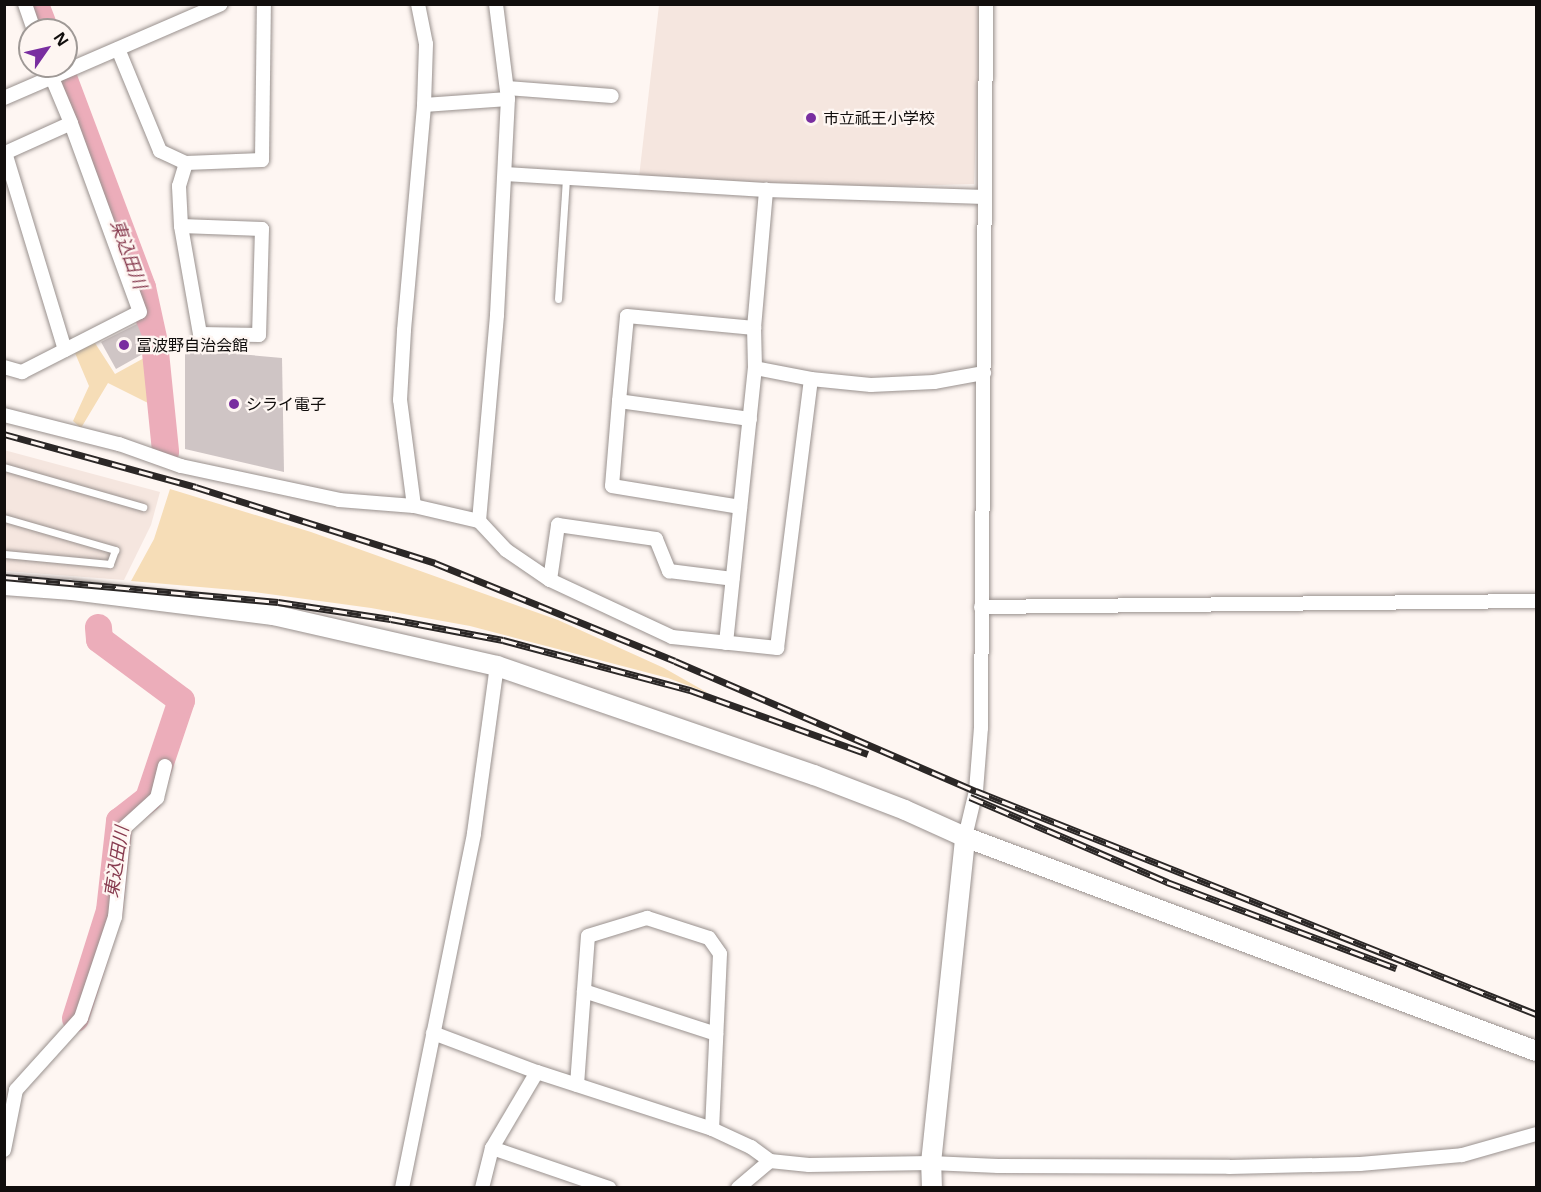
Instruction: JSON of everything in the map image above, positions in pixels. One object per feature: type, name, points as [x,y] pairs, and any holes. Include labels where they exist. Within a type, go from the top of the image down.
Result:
[{"type":"street","points":[[184,4],[189,18]]},
{"type":"street","points":[[78,64],[221,4]]},
{"type":"street","points":[[118,49],[160,151],[186,163],[262,160],[264,4]]},
{"type":"street","points":[[414,506],[400,400],[424,105],[426,44],[418,4]]},
{"type":"street","points":[[479,522],[505,174],[507,93],[496,4]]},
{"type":"street","points":[[932,1188],[931,1162],[965,837],[976,791],[980,760],[986,4]]},
{"type":"street","points":[[4,98],[42,78]]},
{"type":"street","points":[[4,367],[22,372],[140,312],[54,78]]},
{"type":"street","points":[[424,105],[507,93],[612,96]]},
{"type":"street","points":[[65,350],[18,188],[4,153],[71,123]]},
{"type":"street","points":[[181,226],[262,229],[259,335],[200,334],[181,226],[180,186],[186,163]]},
{"type":"street","points":[[505,174],[766,190],[985,197]]},
{"type":"street","points":[[726,643],[755,368],[754,328],[766,190]]},
{"type":"street","points":[[740,507],[612,486],[627,316],[754,328]]},
{"type":"street","points":[[755,368],[811,379],[871,385],[934,382],[984,373]]},
{"type":"street","points":[[4,415],[120,444],[181,466],[339,500],[414,506],[479,522],[506,550],[550,580],[672,637],[777,648],[811,379]]},
{"type":"street","points":[[619,401],[750,419]]},
{"type":"street","points":[[550,580],[558,525],[656,539],[669,571],[733,579]]},
{"type":"street","points":[[4,585],[72,590],[273,615],[497,666],[814,775],[905,810],[965,837],[1536,1051]]},
{"type":"street","points":[[981,607],[1536,601]]},
{"type":"street","points":[[402,1188],[474,833],[497,666]]},
{"type":"street","points":[[4,1150],[16,1090],[81,1018],[115,917],[124,828],[156,798],[165,766]]},
{"type":"street","points":[[577,1085],[588,936],[647,918],[688,931],[708,938],[720,954],[712,1129]]},
{"type":"street","points":[[584,992],[716,1034]]},
{"type":"street","points":[[433,1033],[537,1072],[712,1129],[751,1147],[770,1161],[809,1165],[931,1162],[998,1166],[1229,1167],[1360,1164],[1462,1155],[1514,1143],[1536,1134]]},
{"type":"street","points":[[482,1188],[492,1148],[537,1072]]},
{"type":"street","points":[[492,1148],[609,1188]]},
{"type":"street","points":[[738,1188],[770,1161]]},
{"type":"lane","points":[[558,299],[566,177]]},
{"type":"lane","points":[[4,467],[143,507]]},
{"type":"lane","points":[[4,518],[114,550],[110,564],[4,554]]},
{"type":"shaded area","name":"市立祇王小学校","points":[[659,5],[981,5],[974,184],[861,187],[639,177]]},
{"type":"shaded area","points":[[95,343],[115,374],[144,358],[150,404],[108,383],[81,428],[73,421],[89,386],[75,353]]},
{"type":"shaded area","points":[[4,450],[160,492],[151,525],[124,580],[5,571]]},
{"type":"shaded area","points":[[170,489],[311,532],[558,620],[664,668],[708,693],[668,678],[470,626],[371,608],[246,591],[131,581],[154,539]]},
{"type":"building","name":"冨波野自治会館","points":[[137,324],[148,351],[116,369],[101,342]]},
{"type":"building","name":"シライ電子","points":[[185,349],[282,358],[284,472],[185,449]]},
{"type":"waterway","name":"東込田川","points":[[35,4],[40,18]]},
{"type":"waterway","name":"東込田川","points":[[64,78],[142,287],[154,342],[165,451]]},
{"type":"waterway","name":"東込田川","points":[[75,1018],[109,910],[119,821],[148,798],[181,700],[99,639],[98,627]]},
{"type":"railway","points":[[4,434],[196,487],[435,563],[675,661],[976,791],[1536,1014]]},
{"type":"railway","points":[[4,577],[278,602],[391,619],[503,640],[690,690],[868,754]]},
{"type":"railway","points":[[970,797],[1167,882],[1396,968]]},
{"type":"place","name":"市立祇王小学校","points":[[811,118]]},
{"type":"place","name":"冨波野自治会館","points":[[124,345]]},
{"type":"place","name":"シライ電子","points":[[234,404]]}]
